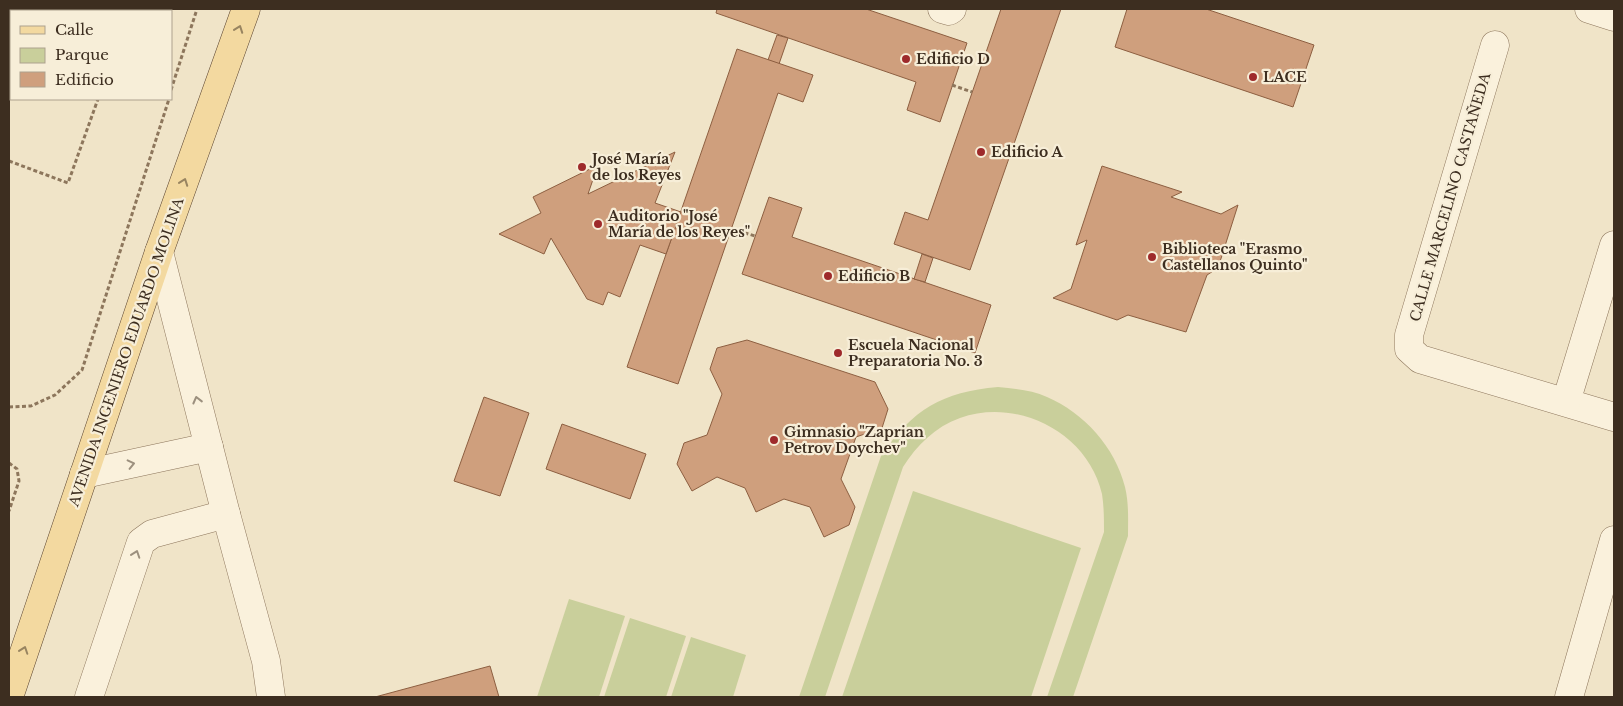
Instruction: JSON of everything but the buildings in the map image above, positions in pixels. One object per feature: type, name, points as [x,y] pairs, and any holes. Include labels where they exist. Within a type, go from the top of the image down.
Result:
[{"type":"main road","name":"AVENIDA INGENIERO EDUARDO MOLINA","points":[[9,697],[159,252],[246,9]]},
{"type":"street","points":[[942,9],[950,11],[952,9]]},
{"type":"street","points":[[1589,9],[1614,17]]},
{"type":"street","name":"CALLE MARCELINO CASTAÑEDA","points":[[1495,45],[1409,335],[1409,350],[1420,359],[1566,402]]},
{"type":"street","points":[[1614,245],[1566,402],[1614,417]]},
{"type":"street","points":[[159,252],[266,661],[271,697]]},
{"type":"street","points":[[84,474],[209,447]]},
{"type":"street","points":[[89,697],[138,548],[146,537],[226,514]]},
{"type":"street","points":[[1568,697],[1614,540]]},
{"type":"path","points":[[172,87],[197,9]]},
{"type":"path","points":[[952,85],[972,92]]},
{"type":"path","points":[[9,161],[68,183],[98,100]]},
{"type":"path","points":[[9,407],[31,406],[55,395],[82,370],[168,100]]},
{"type":"path","points":[[732,228],[755,236]]},
{"type":"path","points":[[9,464],[17,469],[20,481],[9,511]]},
{"type":"green space","points":[[998,387],[1023,390],[1041,395],[1073,412],[1106,445],[1114,458],[1125,487],[1128,505],[1128,536],[1073,697],[1047,697],[1104,532],[1102,494],[1094,472],[1082,453],[1066,438],[1048,425],[1027,417],[1005,412],[982,413],[951,422],[927,438],[908,459],[903,467],[825,697],[799,697],[881,456],[905,426],[930,406],[961,393]]},
{"type":"green space","points":[[913,491],[1081,548],[1031,697],[842,697]]},
{"type":"green space","points":[[569,599],[625,616],[599,697],[537,697]]},
{"type":"green space","points":[[630,618],[686,636],[666,697],[604,697]]},
{"type":"green space","points":[[691,637],[746,655],[733,697],[671,697]]},
{"type":"place","name":"Edificio D","points":[[906,59]]},
{"type":"place","name":"LACE","points":[[1253,77]]},
{"type":"place","name":"Edificio A","points":[[981,152]]},
{"type":"place","name":"José María de los Reyes","points":[[582,167]]},
{"type":"place","name":"Auditorio \"José María de los Reyes\"","points":[[598,224]]},
{"type":"place","name":"Biblioteca \"Erasmo Castellanos Quinto\"","points":[[1152,257]]},
{"type":"place","name":"Edificio B","points":[[828,276]]},
{"type":"place","name":"Escuela Nacional Preparatoria No. 3","points":[[838,353]]},
{"type":"place","name":"Gimnasio \"Zaprian Petrov Doychev\"","points":[[774,440]]}]
